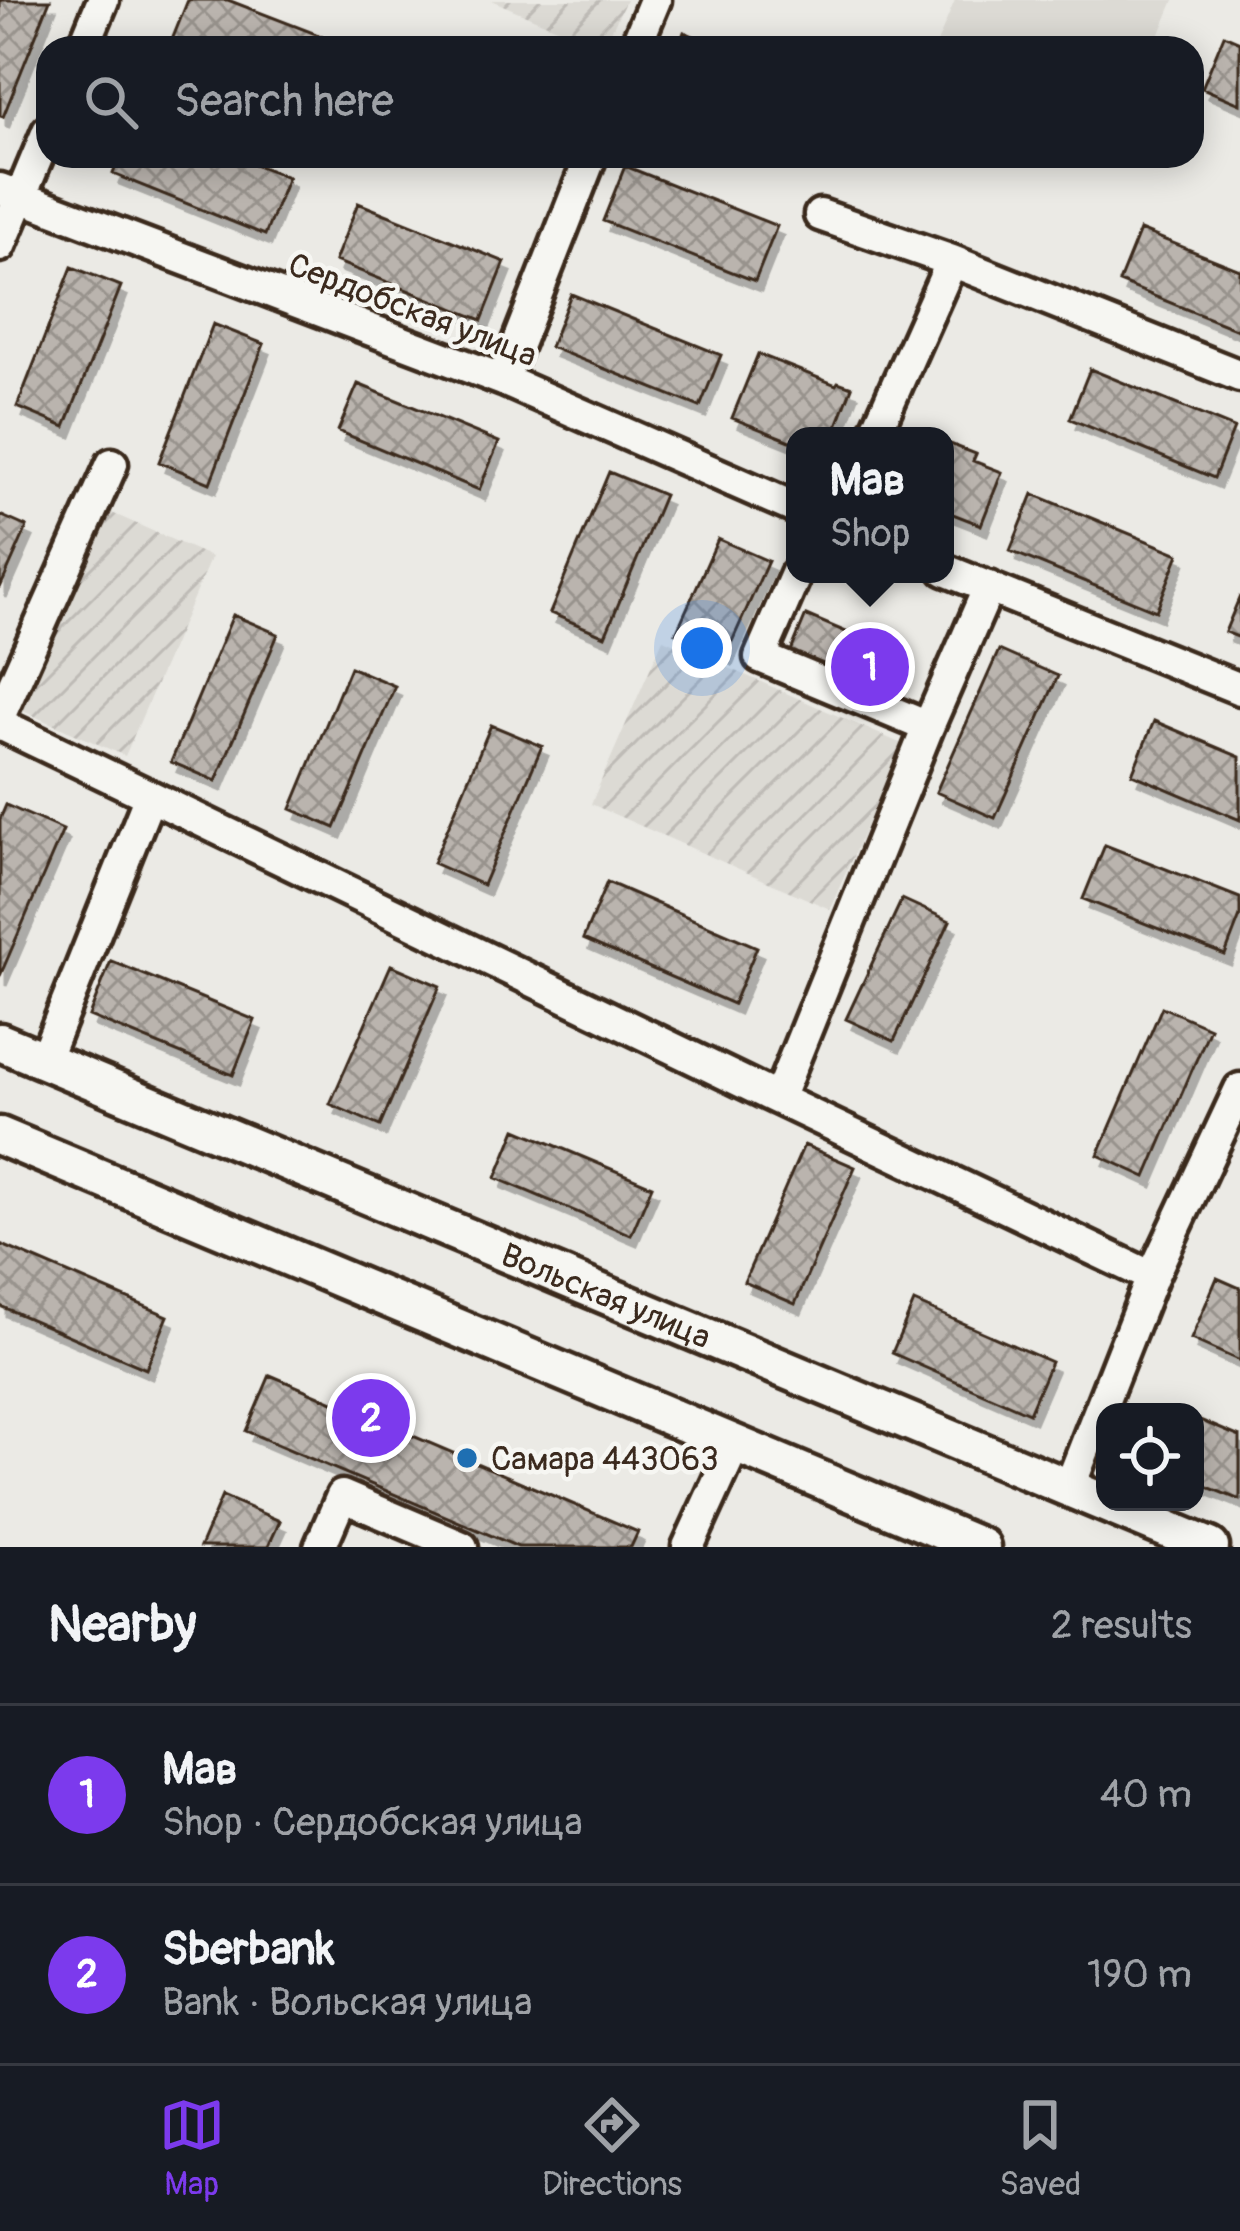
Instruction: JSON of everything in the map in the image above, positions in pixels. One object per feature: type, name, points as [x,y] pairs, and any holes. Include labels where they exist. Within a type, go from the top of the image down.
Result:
[{"type":"main road","name":"Вольская улица","points":[[0,1042],[1210,1547]]},
{"type":"main road","points":[[0,1136],[981,1547]]},
{"type":"street","points":[[88,36],[103,0]]},
{"type":"street","points":[[640,36],[655,0]]},
{"type":"street","points":[[0,246],[10,193],[36,151]]},
{"type":"street","points":[[502,380],[586,168]]},
{"type":"street","name":"Сердобская улица","points":[[10,193],[502,380],[786,504]]},
{"type":"street","points":[[820,215],[1240,376]]},
{"type":"street","points":[[878,427],[952,262]]},
{"type":"street","points":[[0,715],[112,464]]},
{"type":"street","points":[[954,573],[1240,689]]},
{"type":"street","points":[[792,583],[760,657],[928,727]]},
{"type":"street","points":[[778,1099],[989,587]]},
{"type":"street","points":[[0,724],[1152,1277]]},
{"type":"street","points":[[44,1060],[150,796]]},
{"type":"street","points":[[1069,1488],[1152,1277],[1240,1089]]},
{"type":"street","points":[[688,1547],[735,1444]]},
{"type":"street","points":[[320,1547],[342,1496],[462,1547]]},
{"type":"shaded area","points":[[491,0],[626,0],[609,36],[575,36]]},
{"type":"shaded area","points":[[955,0],[1174,0],[1159,36],[940,36]]},
{"type":"shaded area","points":[[103,509],[211,557],[125,756],[16,708]]},
{"type":"shaded area","points":[[663,639],[902,744],[830,909],[591,804]]},
{"type":"building","points":[[0,0],[50,0],[3,117],[0,116]]},
{"type":"building","points":[[188,0],[228,0],[321,36],[174,36]]},
{"type":"building","points":[[1224,35],[1240,42],[1240,104],[1204,89]]},
{"type":"building","points":[[115,168],[264,168],[288,177],[265,235],[113,174]]},
{"type":"building","points":[[624,168],[630,168],[777,226],[755,281],[603,221]]},
{"type":"building","points":[[358,203],[505,262],[482,320],[335,261]]},
{"type":"building","points":[[1140,230],[1240,270],[1240,331],[1119,282]]},
{"type":"building","points":[[72,267],[121,286],[65,427],[17,407]]},
{"type":"building","points":[[571,294],[721,355],[700,407],[550,347]]},
{"type":"building","points":[[213,324],[264,344],[210,483],[159,462]]},
{"type":"building","points":[[758,354],[852,387],[836,427],[786,427],[786,439],[732,418]]},
{"type":"building","points":[[1090,369],[1234,428],[1214,478],[1070,419]]},
{"type":"building","points":[[358,384],[499,442],[479,490],[338,431]]},
{"type":"building","points":[[954,445],[976,454],[973,461],[1002,472],[981,525],[954,514]]},
{"type":"building","points":[[609,472],[664,495],[605,636],[550,613]]},
{"type":"building","points":[[1033,494],[1179,554],[1156,611],[1010,551]]},
{"type":"building","points":[[0,515],[27,527],[0,588]]},
{"type":"building","points":[[718,539],[768,561],[726,655],[676,633]]},
{"type":"building","points":[[1240,596],[1240,638],[1225,632]]},
{"type":"building","points":[[233,615],[278,634],[216,781],[171,762]]},
{"type":"building","points":[[806,615],[905,657],[888,698],[789,656]]},
{"type":"building","points":[[999,650],[1058,676],[995,818],[936,792]]},
{"type":"building","points":[[350,667],[395,686],[335,828],[291,809]]},
{"type":"building","points":[[1154,721],[1240,757],[1240,820],[1132,774]]},
{"type":"building","points":[[491,725],[542,746],[483,885],[433,863]]},
{"type":"building","points":[[6,805],[63,830],[0,976],[0,819]]},
{"type":"building","points":[[1105,845],[1240,898],[1240,916],[1225,955],[1083,899]]},
{"type":"building","points":[[607,882],[757,947],[733,1004],[583,939]]},
{"type":"building","points":[[902,899],[950,921],[894,1041],[846,1019]]},
{"type":"building","points":[[111,961],[255,1020],[233,1075],[89,1016]]},
{"type":"building","points":[[391,965],[440,986],[380,1126],[330,1104]]},
{"type":"building","points":[[1162,1007],[1210,1028],[1146,1177],[1098,1155]]},
{"type":"building","points":[[516,1129],[652,1186],[631,1235],[496,1178]]},
{"type":"building","points":[[804,1145],[855,1167],[795,1304],[744,1282]]},
{"type":"building","points":[[0,1244],[168,1316],[146,1369],[0,1306]]},
{"type":"building","points":[[1217,1278],[1240,1288],[1240,1361],[1191,1339]]},
{"type":"building","points":[[914,1302],[1051,1362],[1029,1413],[892,1353]]},
{"type":"building","points":[[270,1375],[638,1532],[631,1547],[518,1547],[246,1431]]},
{"type":"building","points":[[1204,1422],[1240,1437],[1240,1500],[1204,1486]]},
{"type":"building","points":[[222,1496],[280,1521],[268,1547],[200,1547]]},
{"type":"place","name":"Мав","points":[[870,667]]},
{"type":"place","name":"Sberbank","points":[[371,1418]]},
{"type":"place","name":"Самара 443063","points":[[467,1458]]}]
